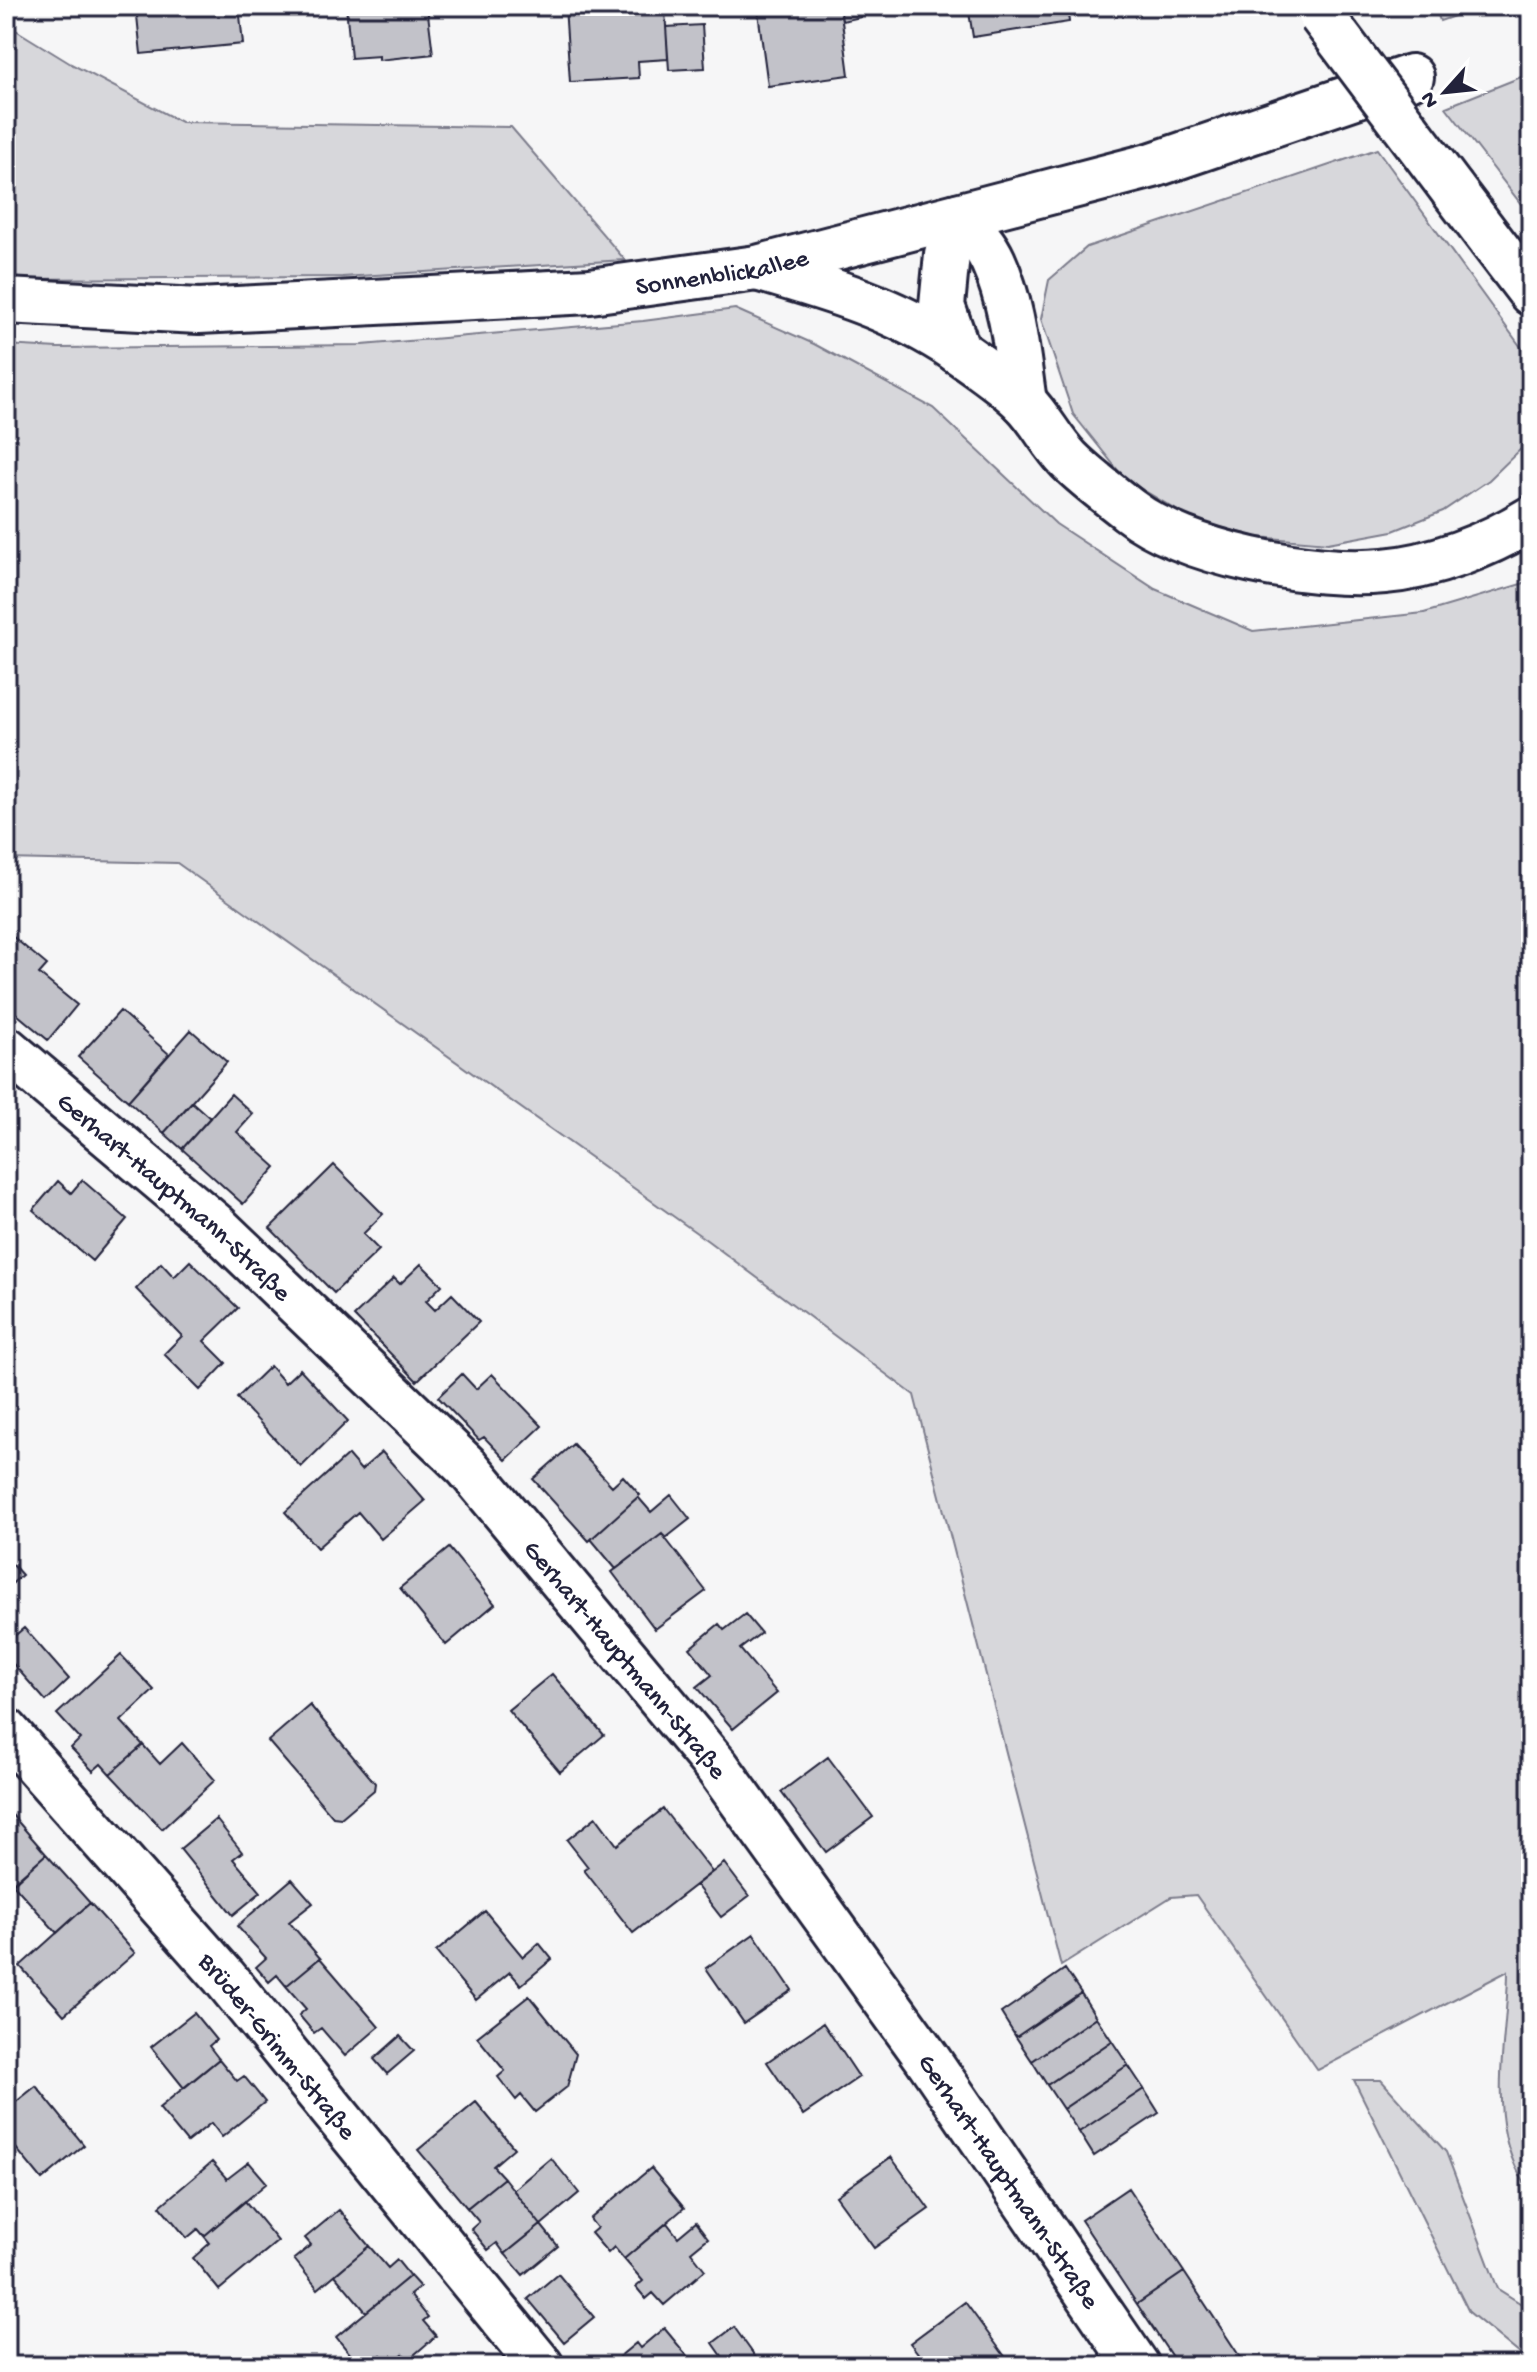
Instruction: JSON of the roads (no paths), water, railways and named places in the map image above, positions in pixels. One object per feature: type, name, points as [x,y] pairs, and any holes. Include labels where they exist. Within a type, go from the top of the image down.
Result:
[{"type":"street","points":[[1317,11],[1531,293]]},
{"type":"street","name":"Sonnenblickallee","points":[[6,301],[199,311],[590,291],[757,268],[1153,165],[1411,77]]},
{"type":"street","points":[[958,216],[947,254],[942,306],[958,351]]},
{"type":"street","points":[[958,216],[980,239],[993,260],[1012,318],[1024,402]]},
{"type":"street","points":[[757,268],[870,303],[916,325],[958,351],[1024,402],[1068,459],[1132,512],[1180,540],[1228,554],[1311,570],[1384,571],[1441,559],[1531,519]]},
{"type":"street","name":"Gerhart-Hauptmann-Straße","points":[[6,1049],[216,1226],[467,1467],[718,1768],[927,2058],[1137,2366]]},
{"type":"street","name":"Brüder-Grimm-Straße","points":[[6,1731],[224,1977],[541,2366]]}]
